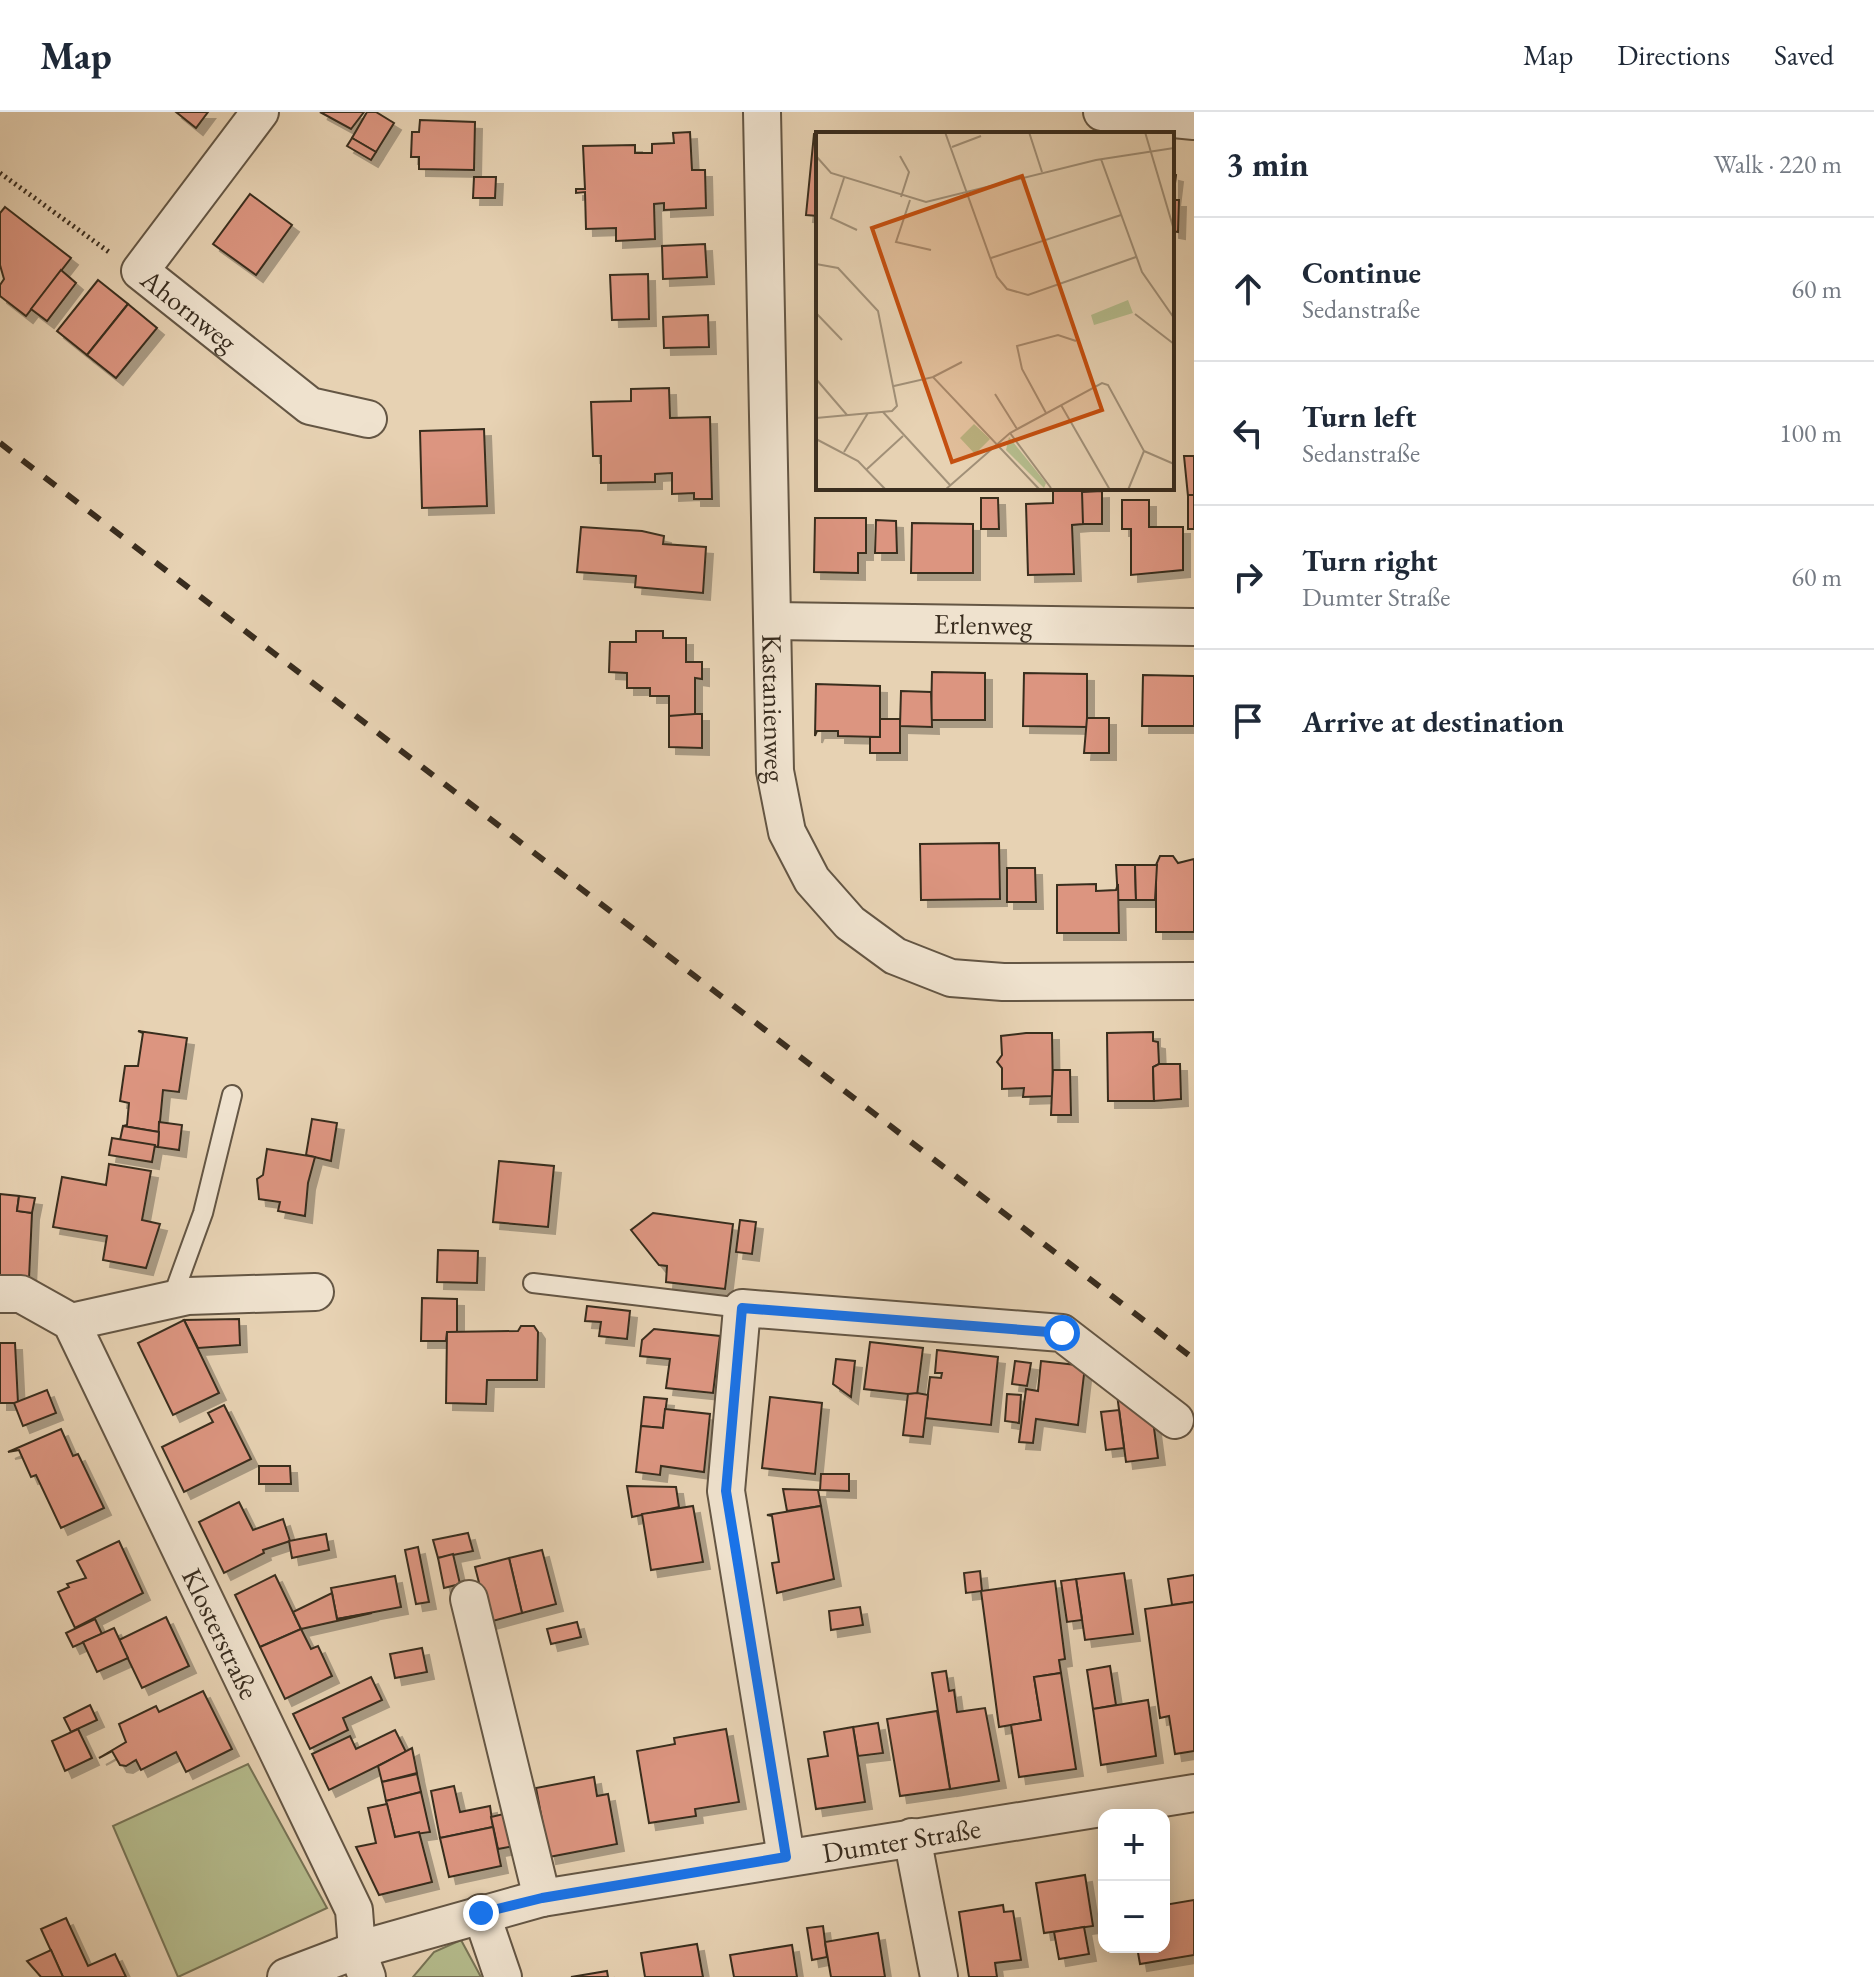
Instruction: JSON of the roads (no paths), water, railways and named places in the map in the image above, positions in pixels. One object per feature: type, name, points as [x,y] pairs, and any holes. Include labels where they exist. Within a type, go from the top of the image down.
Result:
[{"type":"street","name":"Ahornweg","points":[[260,112],[140,271],[310,406],[368,419]]},
{"type":"street","name":"Kastanienweg","points":[[762,112],[775,771],[787,832],[812,880],[850,923],[895,956],[951,978],[1003,982],[1194,981]]},
{"type":"street","points":[[1102,112],[1194,121]]},
{"type":"street","name":"Erlenweg","points":[[773,621],[1194,627]]},
{"type":"street","points":[[0,1294],[21,1294],[71,1322],[188,1296],[315,1292]]},
{"type":"street","points":[[786,1857],[726,1491],[742,1308],[1062,1333],[1175,1420]]},
{"type":"street","name":"Klosterstraße","points":[[71,1322],[354,1910],[362,1964]]},
{"type":"street","points":[[469,1599],[542,1898]]},
{"type":"street","name":"Dumter Straße","points":[[286,1977],[362,1964],[481,1913],[542,1898],[1194,1793]]},
{"type":"street","points":[[912,1837],[939,1977]]},
{"type":"street","points":[[481,1913],[503,1977]]},
{"type":"lane","points":[[171,1301],[203,1213],[232,1095]]},
{"type":"lane","points":[[533,1283],[742,1308]]},
{"type":"railway","points":[[0,443],[1194,1359]]}]
